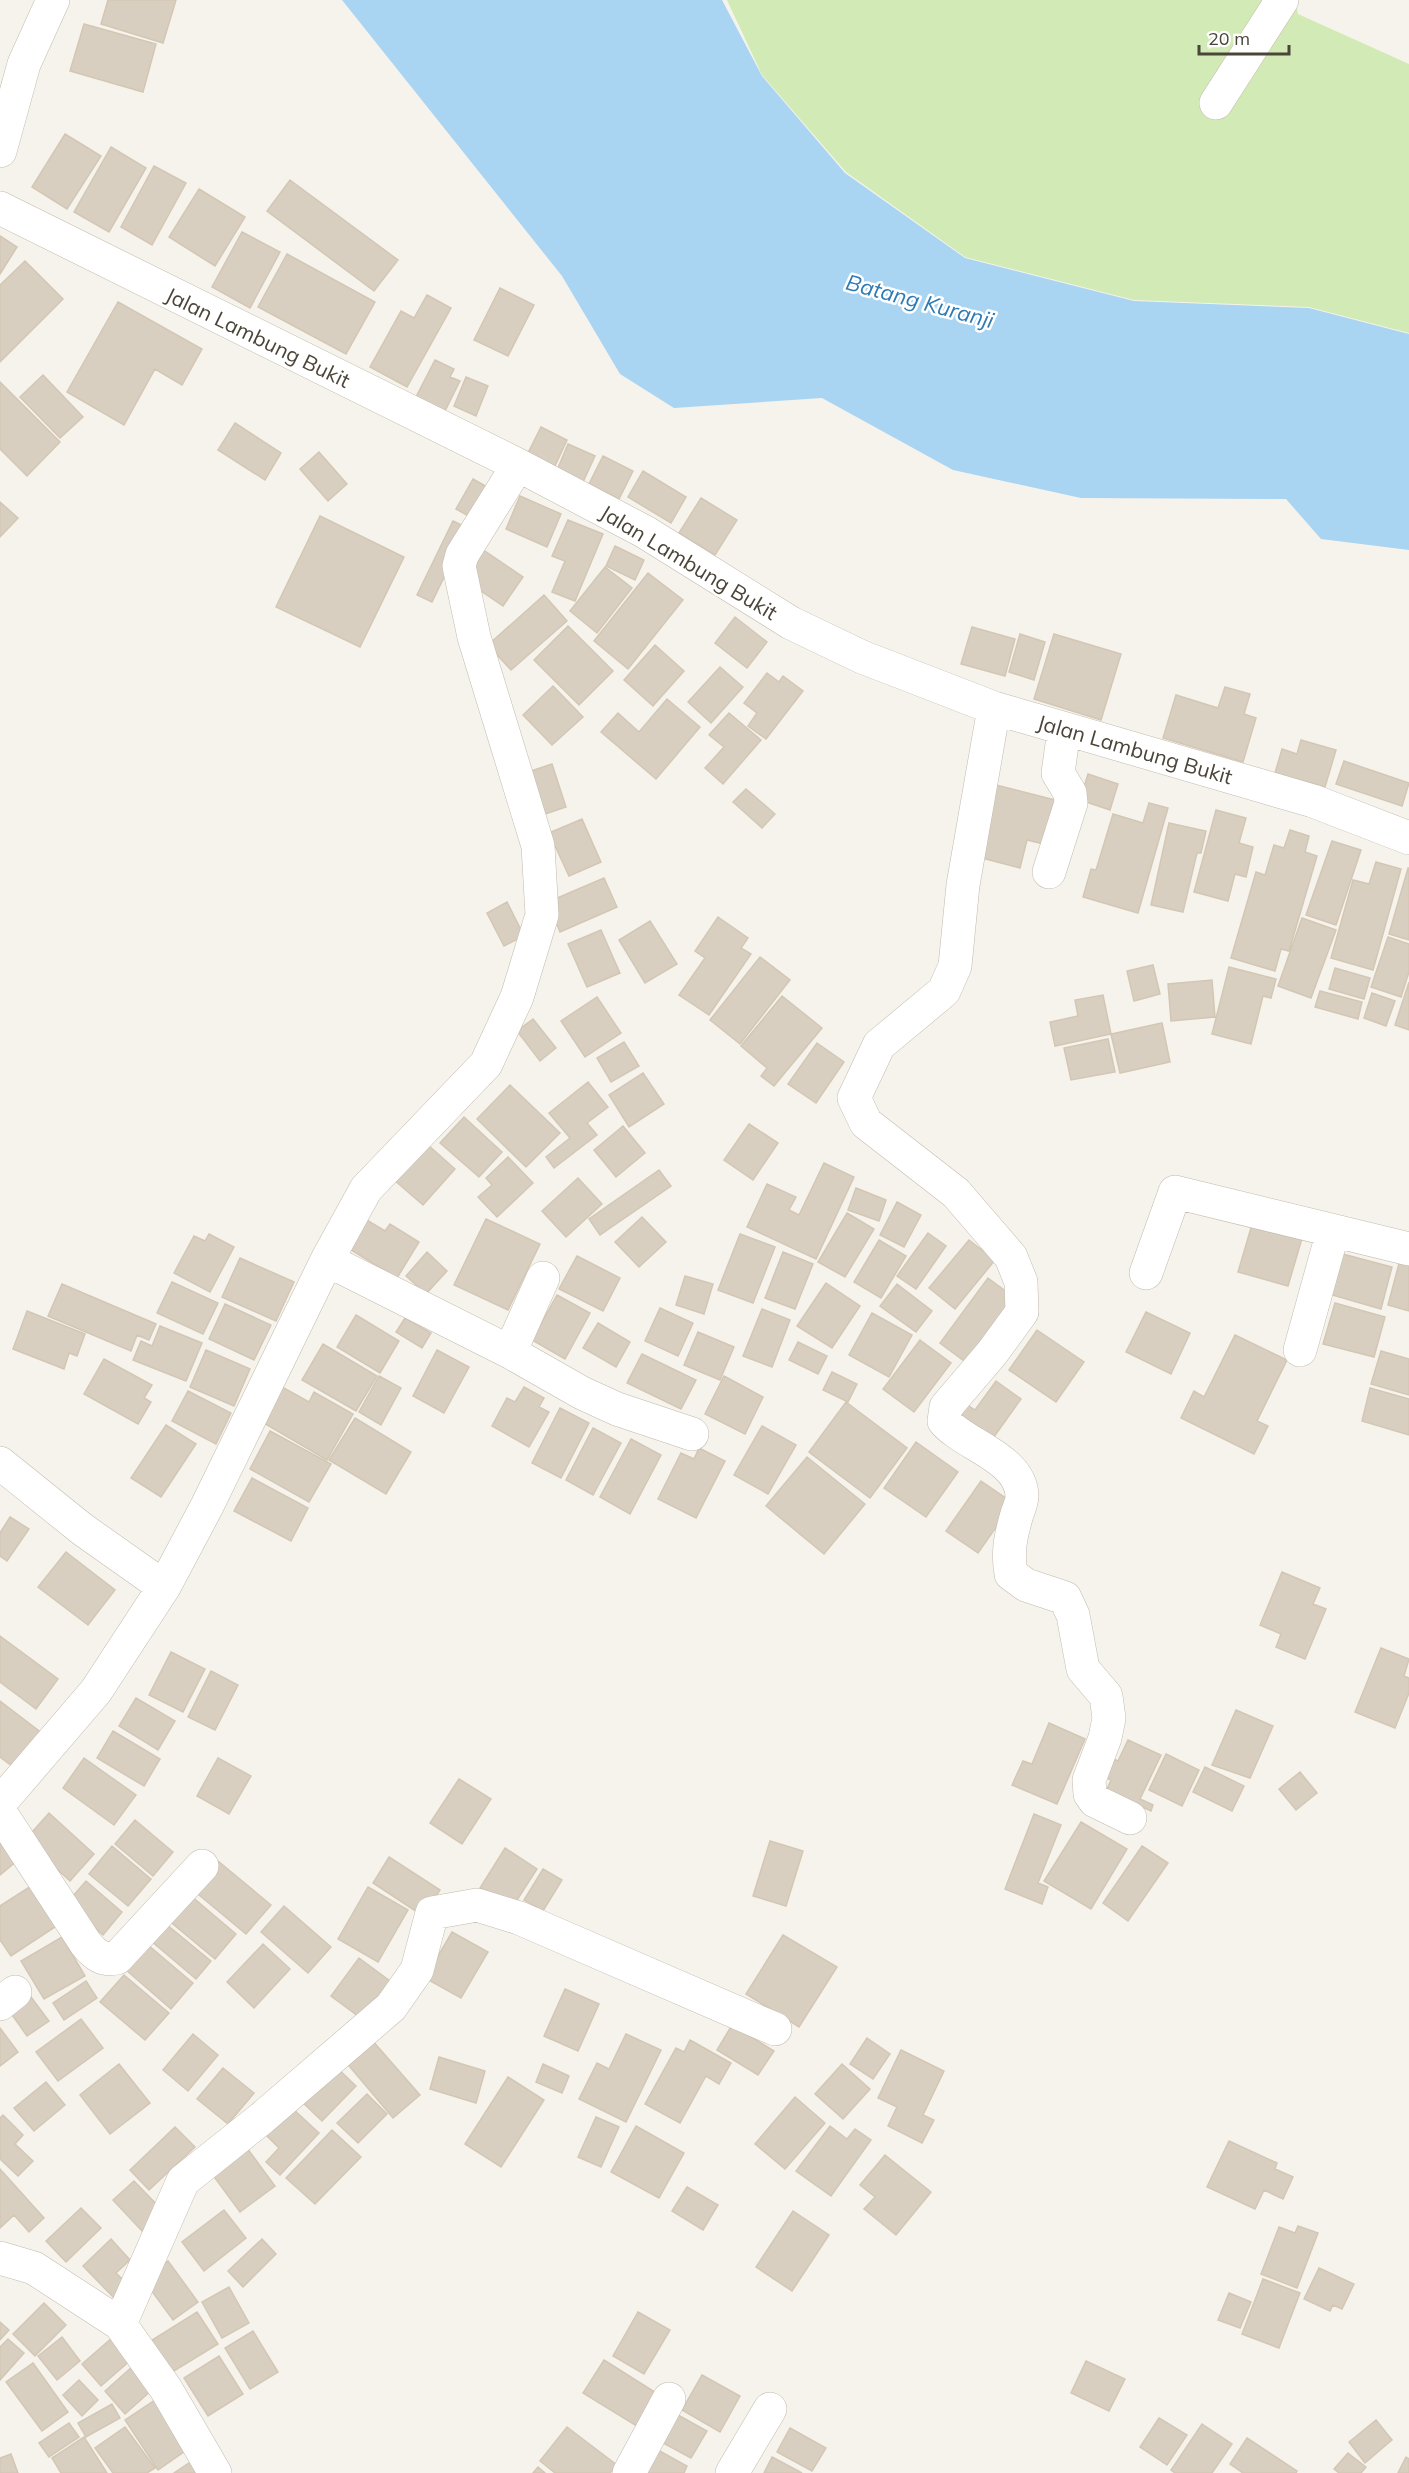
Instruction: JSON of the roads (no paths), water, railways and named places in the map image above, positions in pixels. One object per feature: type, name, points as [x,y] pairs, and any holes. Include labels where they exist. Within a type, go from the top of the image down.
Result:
[{"type":"street","points":[[0,152],[24,64],[52,0]]},
{"type":"street","points":[[1216,103],[1282,0]]},
{"type":"street","name":"Jalan Lambung Bukit","points":[[0,208],[518,465],[645,532],[791,623],[862,657],[994,708],[1313,801],[1409,838]]},
{"type":"street","points":[[0,1803],[96,1691],[164,1587],[207,1506],[327,1260],[366,1188],[486,1064],[517,997],[542,915],[538,846],[474,637],[459,566],[462,555],[518,465]]},
{"type":"street","points":[[994,708],[963,885],[955,966],[944,990],[879,1045],[855,1098],[866,1123],[956,1193],[1011,1257],[1021,1282],[1022,1312],[992,1353],[946,1407],[944,1421],[952,1431],[990,1452],[1014,1474],[1022,1496],[1008,1544],[1011,1574],[1026,1585],[1065,1598],[1073,1615],[1083,1669],[1106,1696],[1109,1718],[1105,1738],[1089,1780],[1090,1794],[1095,1801],[1130,1818]]},
{"type":"street","points":[[1049,872],[1071,803],[1070,793],[1058,773],[1064,730]]},
{"type":"street","points":[[1146,1273],[1174,1192],[1409,1249]]},
{"type":"street","points":[[1300,1350],[1333,1231]]},
{"type":"street","points":[[327,1260],[510,1352],[617,1409],[692,1434]]},
{"type":"street","points":[[510,1352],[543,1278]]},
{"type":"street","points":[[0,1463],[82,1529],[164,1587]]},
{"type":"street","points":[[0,1812],[86,1944],[95,1954],[103,1958],[117,1958],[202,1866]]},
{"type":"street","points":[[120,2324],[183,2181],[262,2118],[391,2007],[417,1970],[432,1913],[477,1905],[519,1918],[775,2029]]},
{"type":"street","points":[[0,2258],[34,2268],[120,2324],[166,2389],[215,2473]]},
{"type":"street","points":[[629,2473],[669,2399]]},
{"type":"street","points":[[732,2473],[770,2409]]},
{"type":"water","name":"Batang Kuranji","points":[[342,0],[722,0],[762,76],[845,173],[965,258],[1134,301],[1309,308],[1409,334],[1409,550],[1321,539],[1286,499],[1081,498],[953,470],[822,398],[674,408],[620,374],[562,276]]}]
